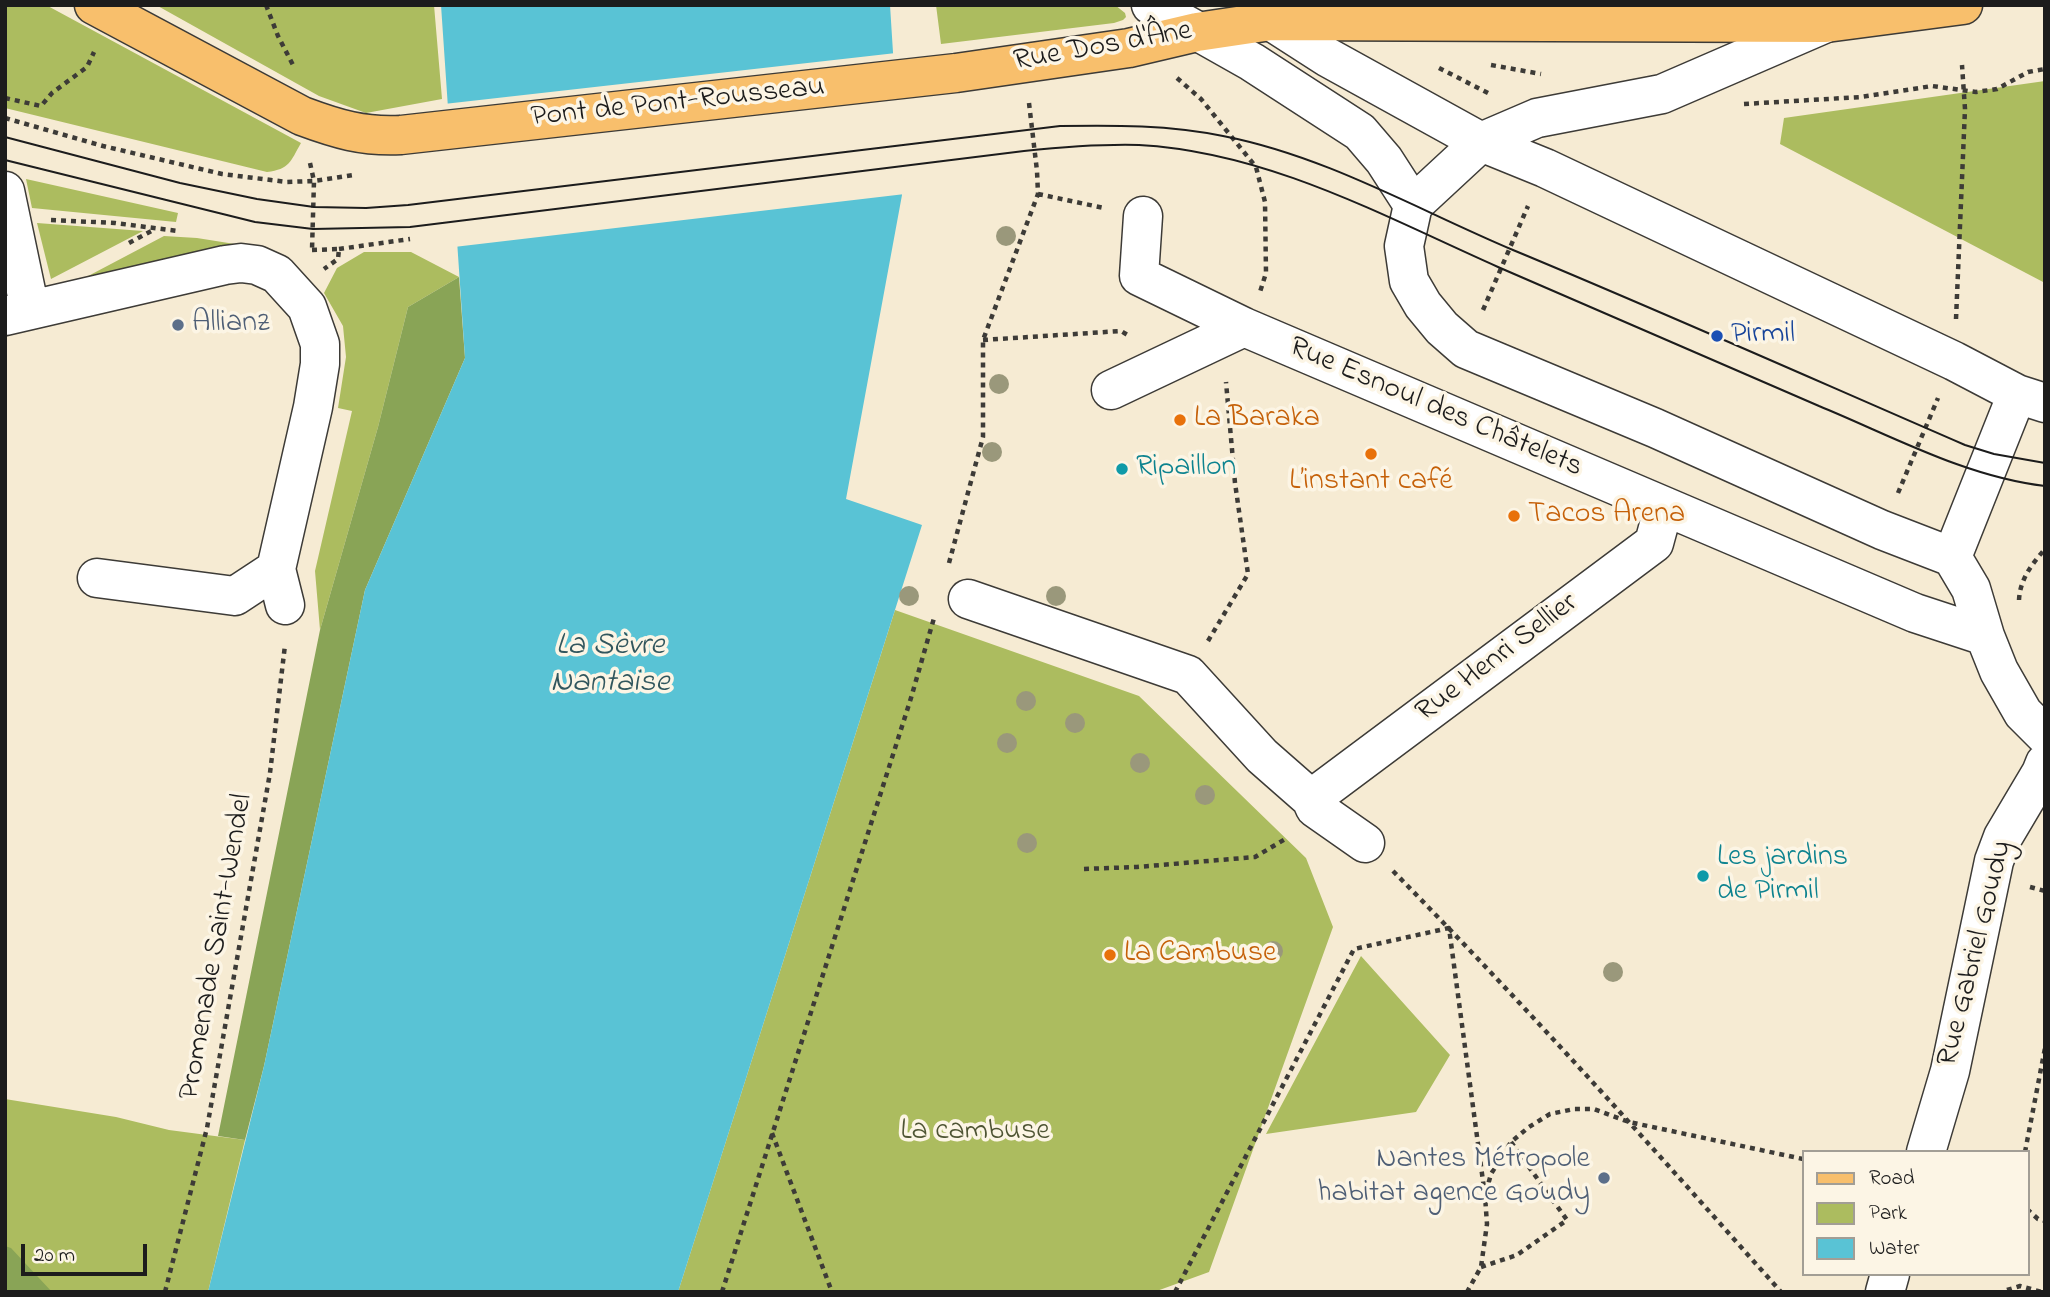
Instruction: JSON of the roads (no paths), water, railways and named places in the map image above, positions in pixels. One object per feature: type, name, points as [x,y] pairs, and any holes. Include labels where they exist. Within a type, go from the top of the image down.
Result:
[{"type":"main road","name":"Rue Dos d'Âne","points":[[956,72],[1129,48],[1197,32],[1271,21],[1826,23],[1963,5]]},
{"type":"main road","name":"Pont de Pont-Rousseau","points":[[103,10],[302,116],[358,134],[378,136],[956,72]]},
{"type":"street","points":[[1151,5],[1264,69],[1360,132],[1384,160],[1413,205]]},
{"type":"street","points":[[1271,21],[1327,57],[1481,142],[1545,168],[2031,398],[1952,557]]},
{"type":"street","points":[[1826,23],[1662,93],[1537,118],[1481,142],[1413,205],[1404,246],[1409,281],[1423,306],[1442,328],[1466,349],[1655,428],[1882,530],[1952,557],[1971,589],[1999,671],[2023,713],[2045,735]]},
{"type":"street","points":[[9,205],[18,313],[241,263],[269,270],[287,283],[307,307],[320,344],[320,364],[313,407],[276,569],[285,605]]},
{"type":"street","name":"Rue Esnoul des Châtelets","points":[[1143,216],[1139,276],[1244,327],[1915,613],[1985,636]]},
{"type":"street","points":[[1111,390],[1244,327]]},
{"type":"street","name":"Rue Henri Sellier","points":[[1313,803],[1654,543],[1664,506]]},
{"type":"street","points":[[97,578],[235,596],[276,569]]},
{"type":"street","points":[[953,603],[1188,675],[1262,756],[1313,803],[1365,843]]},
{"type":"street","name":"Rue Gabriel Goudy","points":[[1927,1150],[1950,1071],[1994,861],[2003,836],[2045,762]]},
{"type":"water","name":"La Sèvre Nantaise","points":[[441,5],[890,5],[902,195],[846,499],[922,525],[678,1292],[208,1292],[264,1066],[365,590],[465,358]]},
{"type":"tram line","points":[[5,137],[180,183],[257,199],[314,207],[366,208],[1060,126],[1142,126],[1203,132],[1261,145],[1335,170],[1513,250],[1965,445],[1994,454],[2045,463]]},
{"type":"tram line","points":[[5,160],[255,222],[313,229],[410,227],[1053,148],[1139,145],[1187,150],[1279,173],[1324,190],[1930,454],[1987,474],[2045,486]]},
{"type":"place","name":"Allianz","points":[[178,325]]},
{"type":"place","name":"Pirmil","points":[[1717,336]]},
{"type":"place","name":"La Baraka","points":[[1180,420]]},
{"type":"place","name":"L’instant café","points":[[1371,454]]},
{"type":"place","name":"Ripaillon","points":[[1122,469]]},
{"type":"place","name":"Tacos Arena","points":[[1514,516]]},
{"type":"place","name":"Les jardins de Pirmil","points":[[1703,876]]},
{"type":"place","name":"La Cambuse","points":[[1110,955]]},
{"type":"place","name":"Nantes Métropole habitat agence Goudy","points":[[1604,1178]]},
{"type":"park label","name":"La cambuse","points":[[975,1133]]}]
